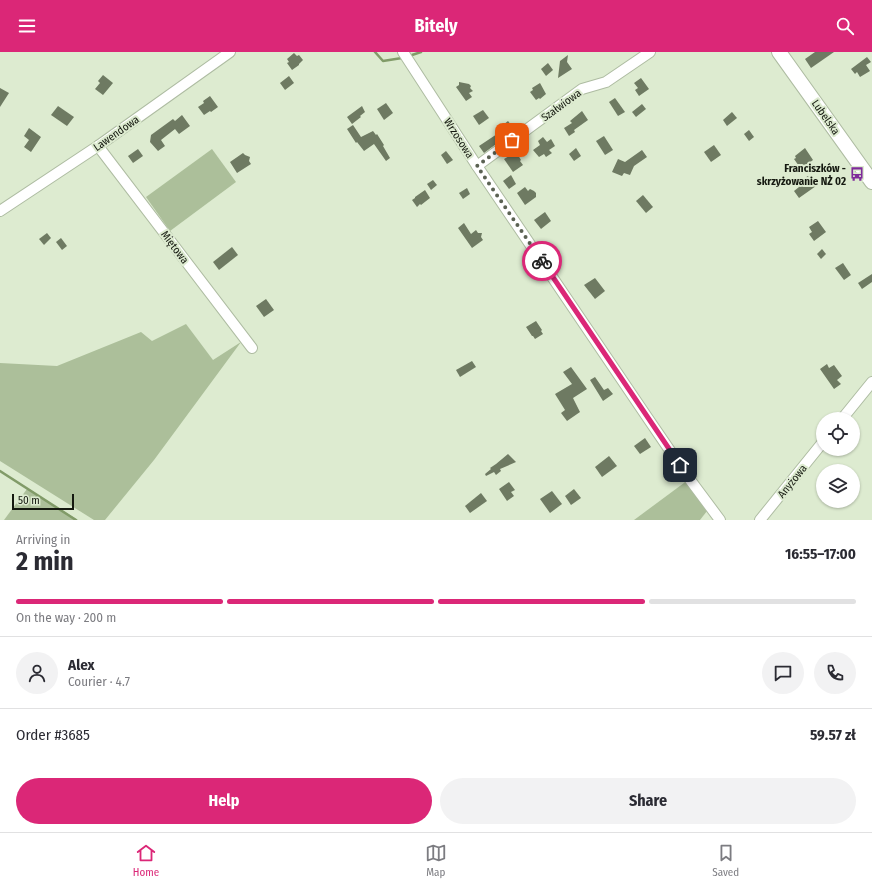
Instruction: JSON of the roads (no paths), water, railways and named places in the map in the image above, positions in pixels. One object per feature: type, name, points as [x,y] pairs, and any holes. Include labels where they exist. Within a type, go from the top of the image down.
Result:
[{"type":"main road","name":"Lubelska","points":[[779,52],[872,182]]},
{"type":"street","name":"Lawendowa","points":[[0,211],[98,146],[230,52]]},
{"type":"street","name":"Wrzosowa","points":[[402,52],[477,166],[651,423],[720,520]]},
{"type":"street","name":"Szałwiowa","points":[[477,166],[582,88],[606,82],[650,52]]},
{"type":"street","name":"Miętowa","points":[[98,146],[252,348]]},
{"type":"street","points":[[848,412],[872,382]]},
{"type":"street","name":"Anyżowa","points":[[760,520],[816,451]]},
{"type":"waterway","points":[[375,52],[383,61],[402,58]]},
{"type":"waterway","points":[[412,55],[421,52]]},
{"type":"waterway","points":[[0,471],[76,520]]},
{"type":"place","name":"Franciszków - skrzyżowanie NŻ 02","points":[[857,174]]}]
